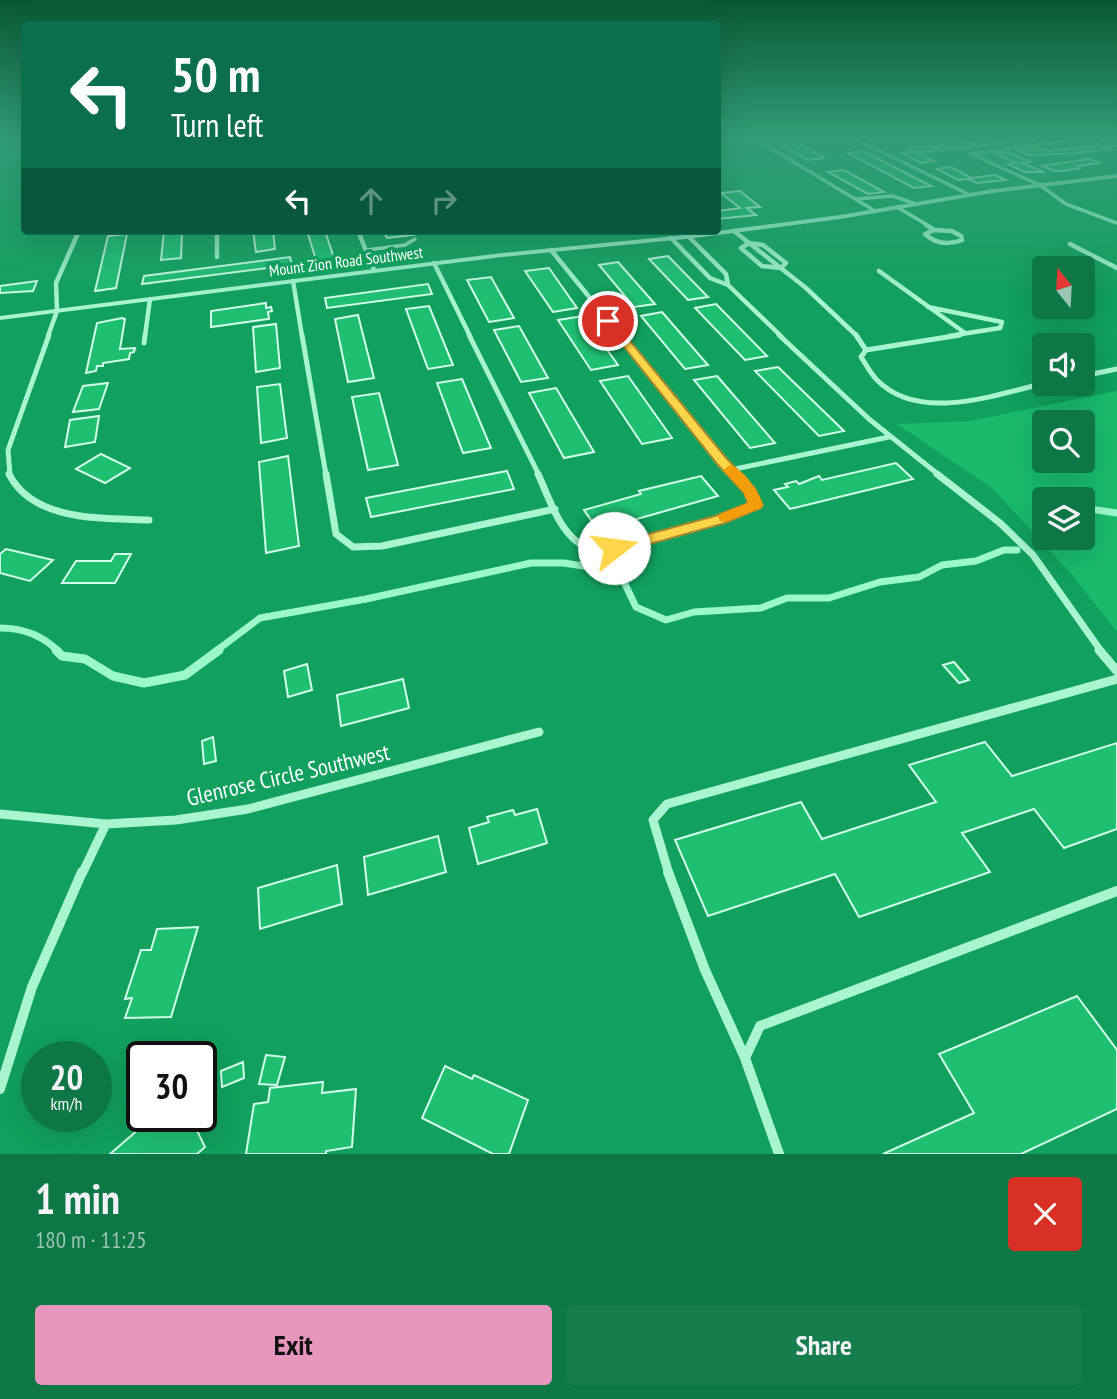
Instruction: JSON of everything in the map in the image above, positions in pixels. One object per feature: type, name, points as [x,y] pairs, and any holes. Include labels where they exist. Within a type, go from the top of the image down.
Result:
[{"type":"street","points":[[842,192],[875,211]]},
{"type":"street","points":[[964,192],[970,195]]},
{"type":"street","name":"Mount Zion Road Southwest","points":[[721,232],[992,192]]},
{"type":"street","points":[[1049,192],[1066,204],[1117,223]]},
{"type":"street","points":[[854,199],[893,196],[916,204]]},
{"type":"street","points":[[897,207],[934,230],[957,233],[962,240],[950,243],[933,240],[925,234],[934,230]]},
{"type":"street","points":[[734,231],[847,324],[866,350]]},
{"type":"street","points":[[77,235],[56,283],[57,311],[8,450],[8,473],[21,493],[48,508],[81,515],[149,520]]},
{"type":"street","points":[[217,235],[217,257]]},
{"type":"street","points":[[360,235],[374,270]]},
{"type":"street","name":"Mount Zion Road Southwest","points":[[0,318],[374,270],[686,235]]},
{"type":"street","points":[[692,235],[726,274],[728,285]]},
{"type":"street","points":[[671,238],[710,278],[728,285],[889,437],[967,497],[1033,555],[1100,653],[1117,671]]},
{"type":"street","points":[[749,243],[762,245],[786,263],[781,268],[762,266],[741,248],[749,243]]},
{"type":"street","points":[[1070,244],[1117,268]]},
{"type":"street","points":[[434,263],[565,529],[579,543],[594,550],[614,548],[720,519],[756,505],[750,491],[551,250]]},
{"type":"street","points":[[752,258],[775,255]]},
{"type":"street","points":[[880,271],[965,333]]},
{"type":"street","points":[[293,281],[337,534],[353,547],[382,546],[555,509]]},
{"type":"street","points":[[144,343],[150,299]]},
{"type":"street","points":[[928,307],[1002,322],[1000,328],[866,350],[861,357],[867,370],[897,395],[914,402],[934,403],[966,400],[1032,386]]},
{"type":"street","points":[[1095,374],[1117,369]]},
{"type":"street","points":[[730,470],[889,437]]},
{"type":"street","points":[[779,1154],[745,1058],[712,988],[669,882],[653,820],[667,804],[1117,678]]},
{"type":"street","name":"Glenrose Circle Southwest","points":[[0,814],[106,824],[176,820],[248,808],[539,732]]},
{"type":"street","points":[[0,1089],[11,1042],[52,932],[106,824]]},
{"type":"street","points":[[745,1058],[760,1026],[1117,891]]},
{"type":"lane","points":[[366,250],[405,245],[415,239]]},
{"type":"green space","points":[[1117,391],[1117,632],[1049,550],[1095,550],[1095,487],[1032,487],[1032,531],[992,488],[897,424],[970,421]]},
{"type":"building","points":[[741,192],[760,207],[747,208],[756,215],[721,219],[721,211],[740,208],[721,193]]},
{"type":"building","points":[[127,235],[116,288],[95,291],[108,236]]},
{"type":"building","points":[[164,235],[182,235],[181,258],[161,260]]},
{"type":"building","points":[[254,235],[273,235],[275,249],[256,252]]},
{"type":"building","points":[[308,235],[326,235],[335,261],[317,263]]},
{"type":"building","points":[[385,235],[414,235],[387,238]]},
{"type":"building","points":[[668,256],[708,297],[688,300],[649,259]]},
{"type":"building","points":[[290,257],[292,265],[142,284],[144,276]]},
{"type":"building","points":[[618,262],[655,304],[634,307],[599,265]]},
{"type":"building","points":[[549,268],[577,308],[553,312],[525,271]]},
{"type":"building","points":[[491,277],[514,318],[489,322],[467,280]]},
{"type":"building","points":[[37,281],[33,291],[0,293],[0,286]]},
{"type":"building","points":[[428,284],[432,294],[327,308],[325,298]]},
{"type":"building","points":[[266,303],[266,308],[271,307],[272,311],[268,312],[269,319],[211,327],[211,311]]},
{"type":"building","points":[[716,304],[767,356],[745,360],[695,308]]},
{"type":"building","points":[[429,306],[453,365],[428,369],[406,309]]},
{"type":"building","points":[[662,312],[708,365],[685,369],[641,316]]},
{"type":"building","points":[[358,315],[374,378],[348,382],[335,319]]},
{"type":"building","points":[[583,316],[618,365],[591,370],[558,320]]},
{"type":"building","points":[[125,319],[120,349],[135,348],[134,352],[130,353],[129,359],[103,363],[103,366],[97,366],[96,371],[86,373],[97,323]]},
{"type":"building","points":[[276,324],[280,368],[256,372],[253,327]]},
{"type":"building","points":[[519,326],[548,378],[521,382],[494,330]]},
{"type":"building","points":[[778,367],[844,431],[819,436],[755,371]]},
{"type":"building","points":[[628,376],[672,438],[642,444],[600,381]]},
{"type":"building","points":[[717,376],[775,443],[750,448],[694,380]]},
{"type":"building","points":[[462,379],[491,448],[463,453],[437,383]]},
{"type":"building","points":[[108,383],[99,409],[73,412],[83,386]]},
{"type":"building","points":[[280,384],[287,438],[261,443],[257,387]]},
{"type":"building","points":[[556,388],[594,452],[564,458],[529,393]]},
{"type":"building","points":[[379,393],[398,465],[368,470],[352,397]]},
{"type":"building","points":[[99,416],[95,442],[65,447],[70,420]]},
{"type":"building","points":[[101,454],[130,468],[105,483],[76,469]]},
{"type":"building","points":[[288,456],[299,546],[266,553],[259,462]]},
{"type":"building","points":[[896,463],[913,479],[790,509],[774,490],[788,487],[785,484],[796,481],[799,484],[819,476],[822,480]]},
{"type":"building","points":[[507,471],[514,489],[371,517],[366,498]]},
{"type":"building","points":[[701,476],[718,496],[598,530],[584,510],[641,494],[639,491]]},
{"type":"building","points":[[6,549],[53,560],[30,581],[0,573],[0,554]]},
{"type":"building","points":[[115,554],[131,554],[115,583],[62,583],[76,561],[111,561]]},
{"type":"building","points":[[954,662],[969,680],[959,683],[943,665]]},
{"type":"building","points":[[307,664],[312,690],[288,697],[284,671]]},
{"type":"building","points":[[403,679],[409,708],[341,726],[337,695]]},
{"type":"building","points":[[213,737],[216,761],[204,764],[202,741]]},
{"type":"building","points":[[985,742],[1012,776],[1117,743],[1117,829],[1064,848],[1034,809],[962,833],[990,872],[859,917],[835,874],[708,916],[675,840],[801,802],[822,839],[936,802],[909,765]]},
{"type":"building","points":[[537,809],[547,843],[478,864],[469,828],[489,822],[487,817],[513,810],[515,815]]},
{"type":"building","points":[[438,836],[446,872],[368,895],[364,857]]},
{"type":"building","points":[[337,865],[342,904],[260,929],[258,888]]},
{"type":"building","points":[[198,927],[171,1017],[125,1018],[132,998],[125,999],[141,950],[151,950],[157,929]]},
{"type":"building","points":[[1077,996],[1117,1050],[1117,1109],[1021,1154],[883,1154],[974,1113],[939,1054]]},
{"type":"building","points":[[266,1055],[285,1057],[277,1085],[259,1084]]},
{"type":"building","points":[[243,1062],[244,1078],[222,1087],[221,1071]]},
{"type":"building","points":[[445,1066],[472,1079],[474,1075],[528,1100],[509,1154],[493,1154],[422,1118]]},
{"type":"building","points":[[323,1082],[322,1093],[356,1089],[352,1147],[326,1151],[326,1154],[246,1154],[254,1104],[268,1102],[270,1088]]},
{"type":"building","points":[[135,1132],[198,1132],[205,1147],[197,1154],[110,1154]]},
{"type":"waterway","points":[[1095,510],[1117,513]]},
{"type":"waterway","points":[[216,651],[260,618],[366,599],[531,563],[564,563],[596,568],[624,582],[636,607],[666,620],[694,612],[761,608],[787,598],[829,598],[880,582],[919,577],[942,565],[976,561],[1004,550],[1017,550]]},
{"type":"waterway","points":[[0,628],[17,629],[32,634],[58,651]]},
{"type":"waterway","points":[[56,650],[62,656],[85,659],[113,676],[144,683],[185,675],[219,650]]},
{"type":"slow traffic","points":[[725,517],[756,505],[750,491],[730,470]]},
{"type":"route","points":[[608,321],[723,462],[750,491],[756,505],[720,519],[614,548]]}]
